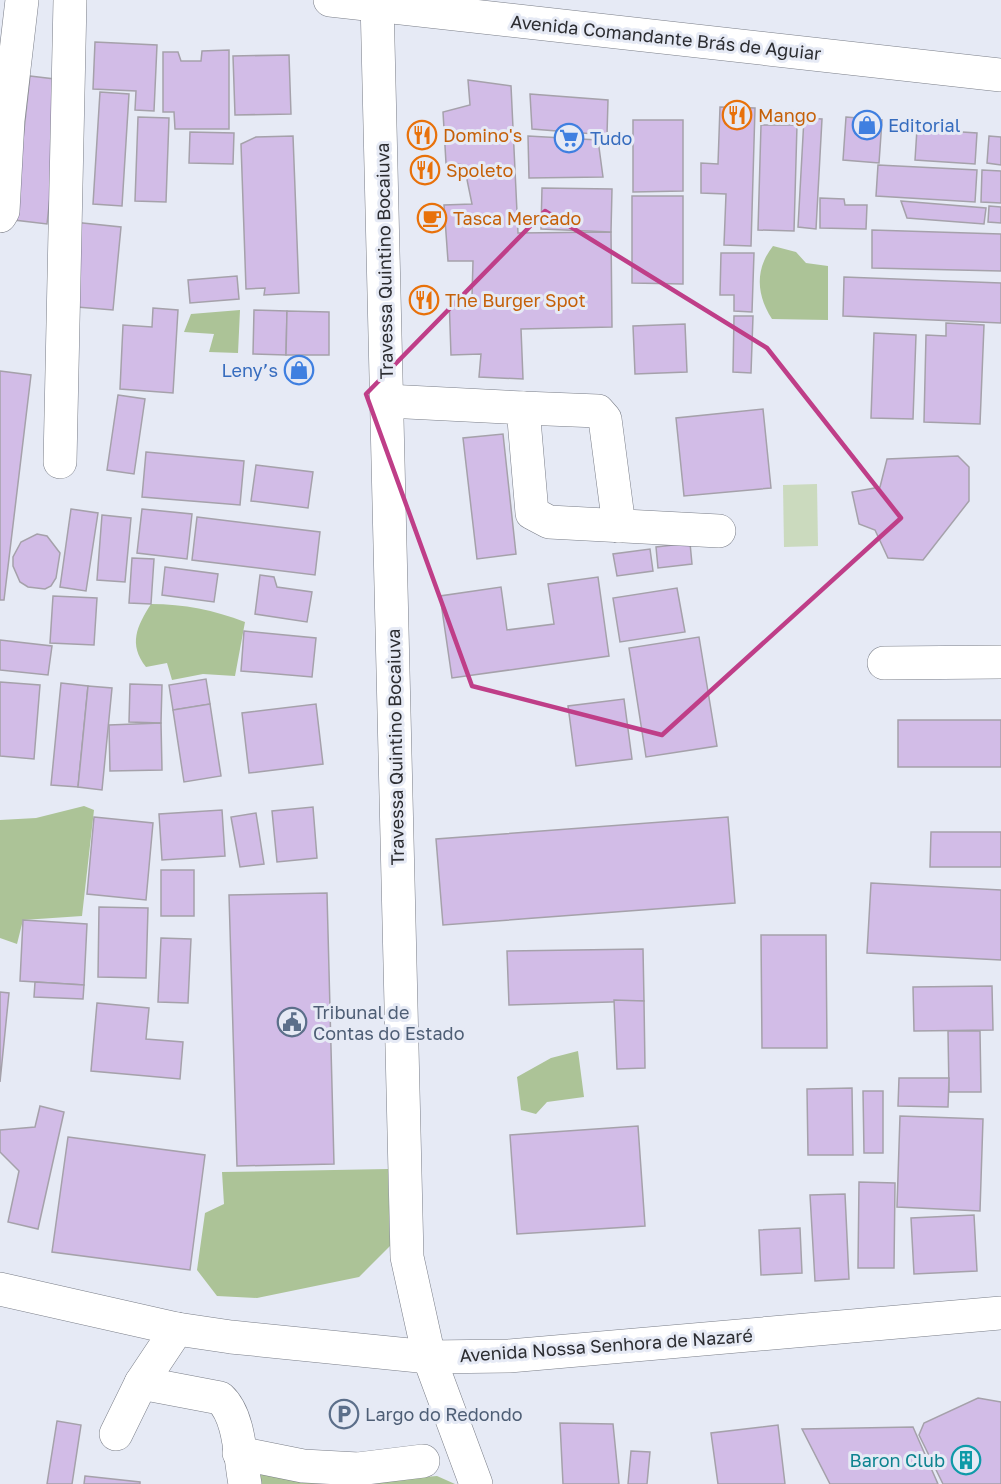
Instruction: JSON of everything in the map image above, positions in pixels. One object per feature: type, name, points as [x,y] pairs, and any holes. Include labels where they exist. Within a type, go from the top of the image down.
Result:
[{"type":"street","points":[[0,216],[3,211],[8,120],[22,0]]},
{"type":"street","points":[[60,462],[70,0]]},
{"type":"street","name":"Avenida Comandante Brás de Aguiar","points":[[330,0],[377,3],[1001,75]]},
{"type":"street","name":"Travessa Quintino Bocaiuva","points":[[377,3],[407,1257],[429,1357],[476,1484]]},
{"type":"street","points":[[387,401],[598,411],[605,419],[619,526]]},
{"type":"street","points":[[523,408],[532,513],[549,522],[719,531]]},
{"type":"street","points":[[884,663],[1001,662]]},
{"type":"street","name":"Avenida Nossa Senhora de Nazaré","points":[[0,1290],[177,1329],[429,1357],[509,1356],[1001,1313]]},
{"type":"street","points":[[116,1434],[141,1383],[177,1329]]},
{"type":"street","points":[[141,1383],[220,1398],[228,1405],[242,1468],[303,1466],[358,1469],[423,1461]]},
{"type":"highlighted area","points":[[545,211],[767,348],[901,518],[662,735],[472,686],[366,394]]},
{"type":"green space","points":[[773,246],[796,252],[806,263],[828,266],[828,320],[772,319],[763,300],[760,282],[763,264]]},
{"type":"green space","points":[[240,310],[238,353],[209,352],[214,334],[184,332],[191,314]]},
{"type":"green space","points":[[817,484],[818,546],[784,547],[783,485]]},
{"type":"green space","points":[[151,604],[199,608],[245,622],[235,676],[203,674],[172,680],[167,663],[146,667],[137,651],[136,635]]},
{"type":"green space","points":[[84,806],[94,810],[82,916],[23,920],[17,944],[0,938],[0,820],[36,818]]},
{"type":"green space","points":[[578,1051],[584,1097],[547,1102],[536,1114],[521,1110],[517,1077],[551,1058]]},
{"type":"green space","points":[[388,1169],[390,1246],[359,1277],[257,1298],[217,1296],[197,1270],[205,1213],[224,1204],[222,1172]]},
{"type":"green space","points":[[253,1474],[378,1481],[437,1476],[455,1484],[257,1484]]},
{"type":"building","points":[[95,42],[157,45],[154,111],[135,110],[136,91],[93,89]]},
{"type":"building","points":[[229,50],[229,129],[175,129],[174,112],[163,112],[163,52],[178,52],[181,61],[201,61],[202,51]]},
{"type":"building","points":[[289,55],[291,114],[235,115],[233,56]]},
{"type":"building","points":[[30,76],[63,80],[47,224],[14,220]]},
{"type":"building","points":[[468,80],[511,86],[518,233],[611,232],[612,327],[521,329],[523,379],[479,377],[481,354],[451,355],[449,297],[472,297],[473,261],[448,261],[444,205],[472,204],[464,165],[446,163],[443,112],[470,105]]},
{"type":"building","points":[[100,92],[129,94],[122,206],[93,204]]},
{"type":"building","points":[[530,94],[608,100],[607,135],[532,129]]},
{"type":"building","points":[[720,107],[755,108],[751,246],[724,245],[726,194],[701,193],[701,163],[718,164]]},
{"type":"building","points":[[138,117],[169,118],[166,202],[135,201]]},
{"type":"building","points":[[846,117],[882,120],[879,163],[843,160]]},
{"type":"building","points":[[804,118],[822,119],[816,229],[798,227]]},
{"type":"building","points":[[633,120],[683,120],[683,191],[633,192]]},
{"type":"building","points":[[761,125],[797,125],[794,231],[758,230]]},
{"type":"building","points":[[917,129],[977,133],[975,164],[915,160]]},
{"type":"building","points":[[190,132],[234,133],[233,164],[189,163]]},
{"type":"building","points":[[293,136],[299,293],[264,295],[265,288],[246,289],[241,144],[256,137]]},
{"type":"building","points":[[528,136],[598,140],[603,177],[529,178]]},
{"type":"building","points":[[989,136],[1001,137],[1001,165],[987,163]]},
{"type":"building","points":[[878,165],[977,170],[975,202],[876,196]]},
{"type":"building","points":[[982,170],[1001,171],[1001,203],[981,202]]},
{"type":"building","points":[[542,188],[612,189],[611,232],[541,229]]},
{"type":"building","points":[[632,196],[683,196],[683,284],[632,283]]},
{"type":"building","points":[[820,198],[844,199],[845,205],[867,205],[866,229],[820,228]]},
{"type":"building","points":[[901,201],[986,208],[984,224],[907,218]]},
{"type":"building","points":[[989,206],[1001,207],[1001,223],[988,222]]},
{"type":"building","points":[[73,222],[121,227],[113,310],[65,306]]},
{"type":"building","points":[[872,230],[1001,234],[1001,271],[872,268]]},
{"type":"building","points":[[721,253],[754,253],[752,312],[734,311],[734,295],[720,295]]},
{"type":"building","points":[[237,276],[239,299],[190,303],[188,280]]},
{"type":"building","points":[[844,277],[1001,283],[1001,323],[843,316]]},
{"type":"building","points":[[153,308],[178,310],[173,393],[120,389],[123,325],[152,327]]},
{"type":"building","points":[[254,310],[287,311],[286,355],[253,354]]},
{"type":"building","points":[[287,311],[329,312],[329,355],[286,355]]},
{"type":"building","points":[[734,316],[753,316],[751,373],[733,372]]},
{"type":"building","points":[[946,323],[984,325],[980,424],[924,422],[926,335],[946,336]]},
{"type":"building","points":[[685,324],[687,372],[635,374],[633,326]]},
{"type":"building","points":[[874,333],[916,335],[913,419],[871,418]]},
{"type":"building","points":[[0,371],[31,375],[4,600],[0,600]]},
{"type":"building","points":[[118,395],[145,399],[134,474],[107,470]]},
{"type":"building","points":[[763,409],[771,488],[684,496],[676,418]]},
{"type":"building","points":[[503,434],[516,554],[477,559],[463,438]]},
{"type":"building","points":[[146,452],[244,461],[240,505],[142,497]]},
{"type":"building","points":[[958,456],[969,467],[969,501],[923,560],[888,558],[875,530],[859,524],[852,492],[880,487],[887,459]]},
{"type":"building","points":[[256,465],[313,472],[308,508],[251,501]]},
{"type":"building","points":[[71,509],[98,513],[86,591],[60,587]]},
{"type":"building","points":[[142,509],[192,514],[187,559],[137,553]]},
{"type":"building","points":[[102,515],[131,518],[125,582],[97,580]]},
{"type":"building","points":[[197,517],[320,532],[315,575],[192,560]]},
{"type":"building","points":[[37,534],[47,536],[60,553],[56,578],[51,586],[45,589],[28,587],[20,582],[13,566],[13,557],[21,542]]},
{"type":"building","points":[[690,543],[692,564],[658,568],[656,547]]},
{"type":"building","points":[[650,549],[653,571],[617,576],[613,554]]},
{"type":"building","points":[[132,558],[154,559],[151,604],[129,603]]},
{"type":"building","points":[[165,567],[218,574],[214,602],[162,595]]},
{"type":"building","points":[[260,575],[274,577],[277,587],[312,592],[307,622],[255,614]]},
{"type":"building","points":[[598,577],[609,656],[452,678],[440,596],[501,587],[507,630],[554,624],[548,584]]},
{"type":"building","points":[[677,588],[685,632],[620,642],[613,598]]},
{"type":"building","points":[[53,596],[97,598],[94,645],[50,643]]},
{"type":"building","points":[[244,631],[316,638],[312,677],[241,671]]},
{"type":"building","points":[[699,637],[717,746],[646,757],[629,648]]},
{"type":"building","points":[[0,640],[52,646],[48,675],[0,670]]},
{"type":"building","points":[[206,679],[210,704],[173,710],[169,685]]},
{"type":"building","points":[[0,682],[40,685],[34,759],[0,756]]},
{"type":"building","points":[[61,683],[88,686],[78,787],[51,785]]},
{"type":"building","points":[[130,684],[162,685],[161,723],[129,722]]},
{"type":"building","points":[[88,686],[112,688],[102,790],[78,787]]},
{"type":"building","points":[[624,699],[632,759],[576,766],[568,706]]},
{"type":"building","points":[[210,704],[221,776],[184,782],[173,710]]},
{"type":"building","points":[[316,704],[323,764],[249,773],[242,713]]},
{"type":"building","points":[[898,720],[1001,720],[1001,767],[898,767]]},
{"type":"building","points":[[161,723],[162,770],[110,771],[109,725]]},
{"type":"building","points":[[313,807],[317,858],[277,862],[272,811]]},
{"type":"building","points":[[222,810],[225,856],[162,860],[159,814]]},
{"type":"building","points":[[256,813],[264,864],[240,867],[231,817]]},
{"type":"building","points":[[94,817],[153,823],[146,900],[87,894]]},
{"type":"building","points":[[728,817],[735,903],[443,925],[436,839]]},
{"type":"building","points":[[931,832],[1001,832],[1001,867],[930,867]]},
{"type":"building","points":[[161,870],[194,870],[194,916],[161,916]]},
{"type":"building","points":[[871,883],[1001,890],[1001,960],[867,953]]},
{"type":"building","points":[[327,893],[334,1164],[237,1166],[229,895]]},
{"type":"building","points":[[99,907],[148,908],[146,978],[98,977]]},
{"type":"building","points":[[23,920],[87,924],[84,985],[20,981]]},
{"type":"building","points":[[761,935],[826,935],[827,1048],[762,1048]]},
{"type":"building","points":[[161,938],[191,939],[188,1003],[158,1002]]},
{"type":"building","points":[[643,949],[644,1001],[509,1005],[507,951]]},
{"type":"building","points":[[35,982],[84,985],[83,999],[34,997]]},
{"type":"building","points":[[992,986],[993,1030],[914,1031],[913,987]]},
{"type":"building","points":[[0,992],[9,993],[0,1082]]},
{"type":"building","points":[[614,1000],[644,1001],[645,1068],[617,1069]]},
{"type":"building","points":[[97,1003],[149,1008],[146,1039],[183,1042],[180,1079],[91,1071]]},
{"type":"building","points":[[948,1031],[980,1031],[981,1092],[949,1092]]},
{"type":"building","points":[[899,1078],[949,1078],[948,1107],[898,1106]]},
{"type":"building","points":[[852,1088],[853,1155],[808,1155],[807,1089]]},
{"type":"building","points":[[863,1091],[883,1091],[883,1153],[864,1153]]},
{"type":"building","points":[[40,1106],[64,1112],[38,1229],[8,1222],[19,1171],[0,1152],[0,1130],[35,1127]]},
{"type":"building","points":[[900,1116],[983,1119],[980,1211],[897,1207]]},
{"type":"building","points":[[638,1126],[645,1226],[517,1234],[510,1135]]},
{"type":"building","points":[[68,1137],[205,1155],[190,1270],[52,1252]]},
{"type":"building","points":[[859,1182],[895,1183],[894,1268],[858,1268]]},
{"type":"building","points":[[845,1194],[849,1279],[815,1281],[810,1195]]},
{"type":"building","points":[[974,1215],[977,1271],[914,1274],[911,1218]]},
{"type":"building","points":[[800,1228],[802,1273],[761,1275],[759,1230]]},
{"type":"building","name":"Baron Club","points":[[978,1398],[1001,1402],[1001,1484],[943,1484],[919,1435],[924,1423]]},
{"type":"building","points":[[57,1421],[81,1425],[72,1484],[47,1484]]},
{"type":"building","points":[[560,1423],[613,1424],[619,1484],[563,1484]]},
{"type":"building","points":[[778,1425],[785,1484],[718,1484],[711,1433]]},
{"type":"building","points":[[913,1427],[938,1484],[830,1484],[802,1429]]},
{"type":"building","points":[[631,1451],[650,1452],[647,1484],[628,1484]]},
{"type":"building","points":[[85,1476],[140,1482],[140,1484],[84,1484]]},
{"type":"place","name":"Mango","points":[[737,115]]},
{"type":"place","name":"Editorial","points":[[867,125]]},
{"type":"place","name":"Domino's","points":[[422,135]]},
{"type":"place","name":"Tudo","points":[[569,138]]},
{"type":"place","name":"Spoleto","points":[[425,170]]},
{"type":"place","name":"Tasca Mercado","points":[[432,218]]},
{"type":"place","name":"The Burger Spot","points":[[424,300]]},
{"type":"place","name":"Leny’s","points":[[299,370]]},
{"type":"place","name":"Tribunal de Contas do Estado","points":[[292,1022]]},
{"type":"place","name":"Largo do Redondo","points":[[344,1414]]},
{"type":"place","name":"Baron Club","points":[[966,1460]]}]
